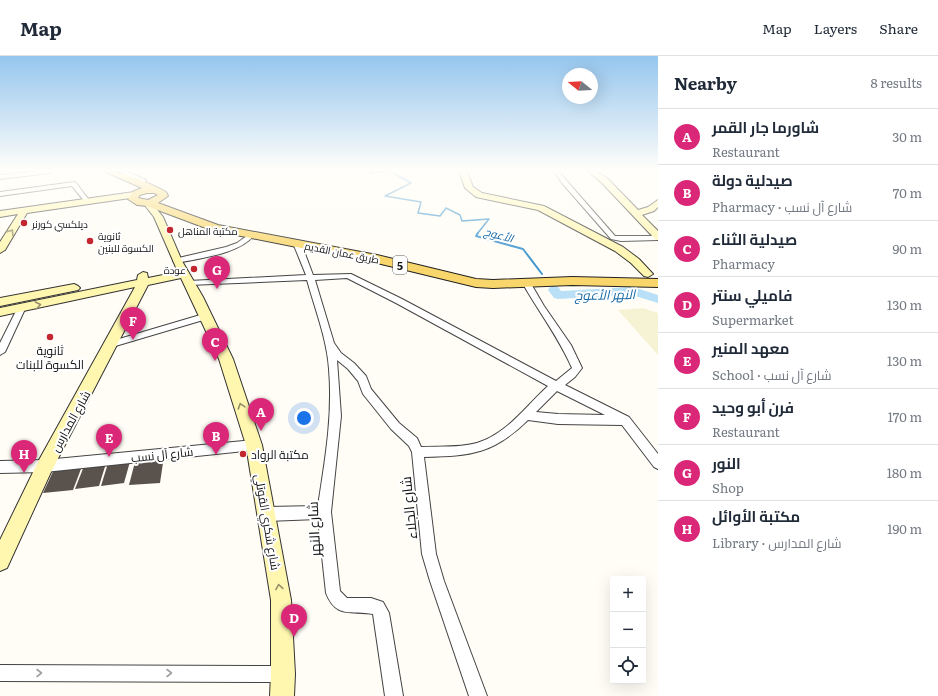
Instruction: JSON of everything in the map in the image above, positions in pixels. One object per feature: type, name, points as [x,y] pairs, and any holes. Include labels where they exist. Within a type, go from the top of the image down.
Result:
[{"type":"main road","name":"طريق عمان القديم","points":[[136,201],[148,203],[215,228],[377,259],[463,281],[493,284],[526,284],[572,281],[658,283]]},
{"type":"main road","points":[[148,203],[154,201]]},
{"type":"main road","name":"طريق عمان القديم","points":[[165,201],[178,209],[211,222],[358,250],[467,276],[514,280],[653,274]]},
{"type":"street","points":[[0,218],[18,213],[87,201]]},
{"type":"street","points":[[0,214],[18,213],[105,201]]},
{"type":"street","points":[[503,201],[541,208],[619,249],[653,274]]},
{"type":"street","points":[[581,201],[613,238],[658,237]]},
{"type":"street","points":[[625,201],[658,232]]},
{"type":"street","points":[[627,201],[658,237]]},
{"type":"street","name":"شارع شكري القوتلي","points":[[148,203],[158,217],[183,272],[226,359],[254,445],[281,600],[283,674],[282,696]]},
{"type":"street","points":[[638,213],[651,209],[658,203]]},
{"type":"street","points":[[0,234],[18,213]]},
{"type":"street","points":[[0,250],[18,213]]},
{"type":"street","points":[[183,272],[237,247],[249,239],[251,235]]},
{"type":"street","name":"شارع النهر","points":[[297,243],[310,277],[329,341],[334,368],[336,416],[324,512],[333,593],[337,601],[349,606],[371,605],[378,607],[381,613],[394,696]]},
{"type":"street","points":[[0,302],[183,272],[310,277],[348,276],[625,420],[658,462]]},
{"type":"street","points":[[0,312],[21,309],[143,279]]},
{"type":"street","name":"شارع المدارس","points":[[0,561],[6,538],[112,344],[143,279]]},
{"type":"street","points":[[329,341],[338,355],[351,366],[362,379],[367,390],[395,426],[413,442],[418,452],[476,448],[494,441],[514,426],[556,385],[574,373],[577,368],[575,359],[526,284]]},
{"type":"street","points":[[0,352],[21,309]]},
{"type":"street","points":[[112,344],[206,316]]},
{"type":"street","points":[[524,415],[558,419],[625,420]]},
{"type":"street","name":"شارع آل نسب","points":[[0,467],[46,466],[254,445]]},
{"type":"street","name":"شارع الجلاء","points":[[418,452],[429,554],[437,581],[478,696]]},
{"type":"street","points":[[267,514],[324,512]]},
{"type":"street","points":[[0,673],[283,674]]},
{"type":"shaded area","points":[[643,308],[658,313],[658,355],[618,310]]},
{"type":"building","points":[[164,456],[160,483],[129,485],[136,458]]},
{"type":"building","points":[[131,458],[124,483],[101,486],[109,460]]},
{"type":"building","points":[[107,460],[99,486],[75,489],[86,461]]},
{"type":"building","points":[[84,461],[73,490],[43,493],[57,463]]},
{"type":"waterway","name":"الأعوج","points":[[414,201],[421,202],[418,213],[440,216],[446,208],[460,215],[462,221],[489,219],[477,234]]},
{"type":"waterway","name":"الأعوج","points":[[478,233],[476,236],[523,249],[542,274]]},
{"type":"waterway","name":"النهر الأعوج","points":[[554,290],[558,295],[633,291],[658,299]]},
{"type":"place","name":"ديلكسي كورنر","points":[[24,223]]},
{"type":"place","name":"مكتبة المناهل","points":[[170,230]]},
{"type":"place","name":"ثانوية الكسوة للبنين","points":[[90,241]]},
{"type":"place","name":"عودة","points":[[194,269]]},
{"type":"place","name":"النور","points":[[217,289]]},
{"type":"place","name":"ثانوية الكسوة للبنات","points":[[50,337]]},
{"type":"place","name":"فرن أبو وحيد","points":[[133,340]]},
{"type":"place","name":"صيدلية الثناء","points":[[215,361]]},
{"type":"place","name":"شاورما جار القمر","points":[[261,431]]},
{"type":"place","name":"مكتبة الرواد","points":[[243,454]]},
{"type":"place","name":"صيدلية دولة","points":[[216,455]]},
{"type":"place","name":"معهد المنير","points":[[109,457]]},
{"type":"place","name":"مكتبة الأوائل","points":[[24,473]]},
{"type":"place","name":"فاميلي سنتر","points":[[294,637]]}]
